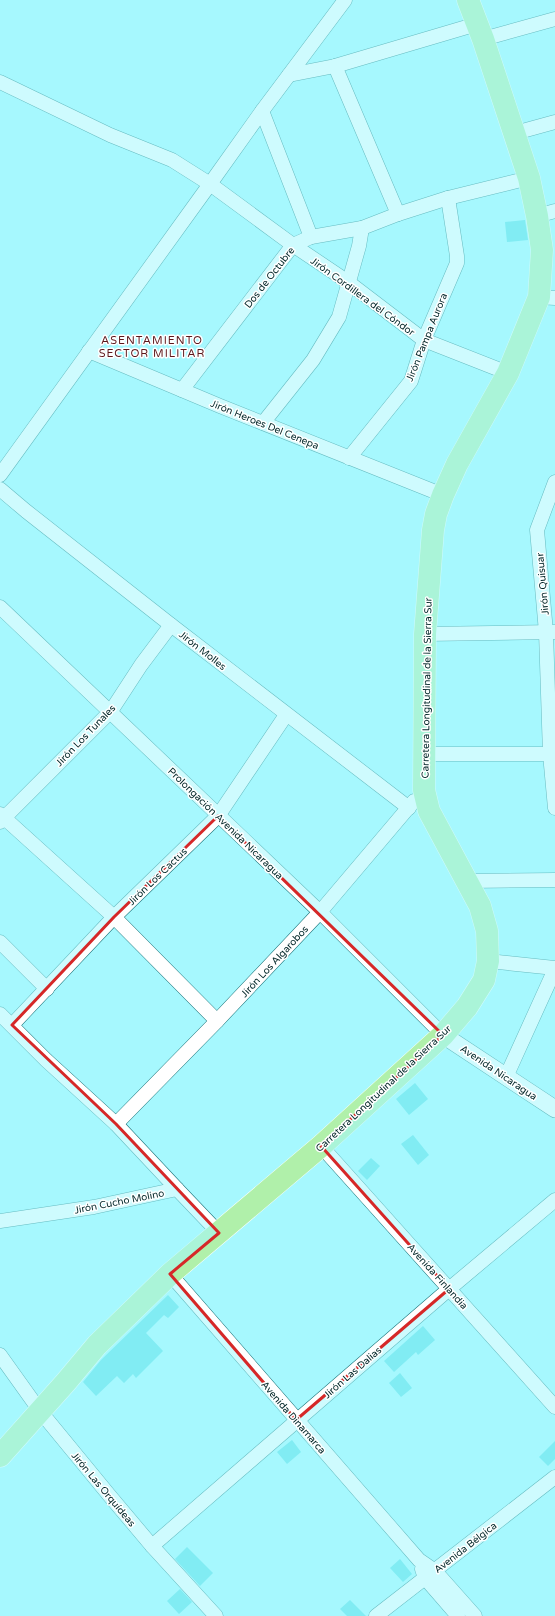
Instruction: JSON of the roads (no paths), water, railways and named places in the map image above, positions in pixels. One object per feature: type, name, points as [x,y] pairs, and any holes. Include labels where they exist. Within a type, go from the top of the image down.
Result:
[{"type":"highway","name":"Carretera Longitudinal de la Sierra Sur","points":[[0,1456],[97,1345],[170,1274],[321,1146],[443,1035],[467,1007],[484,980],[488,961],[487,931],[480,906],[468,881],[429,812],[424,790],[423,754],[425,634],[433,530],[436,514],[457,464],[508,373],[547,298],[542,250],[546,214],[530,178],[468,0]]},
{"type":"street","points":[[0,475],[262,111],[345,0]]},
{"type":"street","points":[[289,76],[480,32],[555,19]]},
{"type":"street","points":[[335,66],[398,214]]},
{"type":"street","name":"Jirón Cordillera del Cóndor","points":[[0,82],[110,135],[172,160],[210,184],[293,245],[348,282],[424,340],[508,373]]},
{"type":"street","points":[[262,111],[311,237]]},
{"type":"street","points":[[515,133],[555,122]]},
{"type":"street","name":"Dos de Octubre","points":[[182,390],[293,245],[311,237],[362,228],[398,214],[448,198],[530,178]]},
{"type":"street","name":"Jirón Pampa Aurora","points":[[349,458],[411,381],[424,340],[456,263],[457,256],[448,198]]},
{"type":"street","points":[[263,423],[313,360],[339,316],[359,246],[362,228]]},
{"type":"street","name":"Jirón Heroes Del Cenepa","points":[[89,351],[443,495]]},
{"type":"street","name":"Jirón Quisuar","points":[[555,482],[537,530],[551,632],[552,754],[555,808]]},
{"type":"street","name":"Jirón Molles","points":[[0,488],[26,511],[171,625],[409,808]]},
{"type":"street","name":"Prolongación Avenida Nicaragua","points":[[2,614],[110,711],[320,912],[443,1035]]},
{"type":"street","name":"Jirón Los Tunales","points":[[1,818],[110,711],[141,665],[171,625]]},
{"type":"street","points":[[425,634],[551,632]]},
{"type":"street","name":"Jirón Los Cactus","points":[[12,1025],[114,917],[218,816],[286,714]]},
{"type":"street","points":[[423,754],[552,754]]},
{"type":"street","name":"Jirón Los Algarobos","points":[[116,1124],[217,1021],[320,912],[424,790]]},
{"type":"street","points":[[1,818],[114,917],[217,1021]]},
{"type":"street","points":[[468,881],[555,880]]},
{"type":"street","points":[[0,942],[47,989]]},
{"type":"street","points":[[488,961],[555,968],[506,1077]]},
{"type":"street","points":[[0,1014],[46,1060],[116,1124],[177,1189]]},
{"type":"street","name":"Avenida Nicaragua","points":[[443,1035],[506,1077],[554,1106]]},
{"type":"street","name":"Avenida Finlandia","points":[[321,1146],[555,1407]]},
{"type":"street","name":"Jirón Cucho Molino","points":[[0,1221],[94,1207],[177,1189],[219,1233]]},
{"type":"street","name":"Jirón Las Dalias","points":[[152,1546],[296,1420],[555,1200]]},
{"type":"street","name":"Avenida Dinamarca","points":[[170,1274],[430,1574],[475,1616]]},
{"type":"street","name":"Jirón Las Orquídeas","points":[[0,1355],[40,1411],[152,1546],[216,1616]]},
{"type":"street","name":"Avenida Bélgica","points":[[376,1616],[555,1478]]},
{"type":"street","name":"Avenida Dinamarca","points":[[430,1574],[458,1616]]},
{"type":"district","name":"ASENTAMIENTO SECTOR MILITAR","points":[[152,346]]}]
